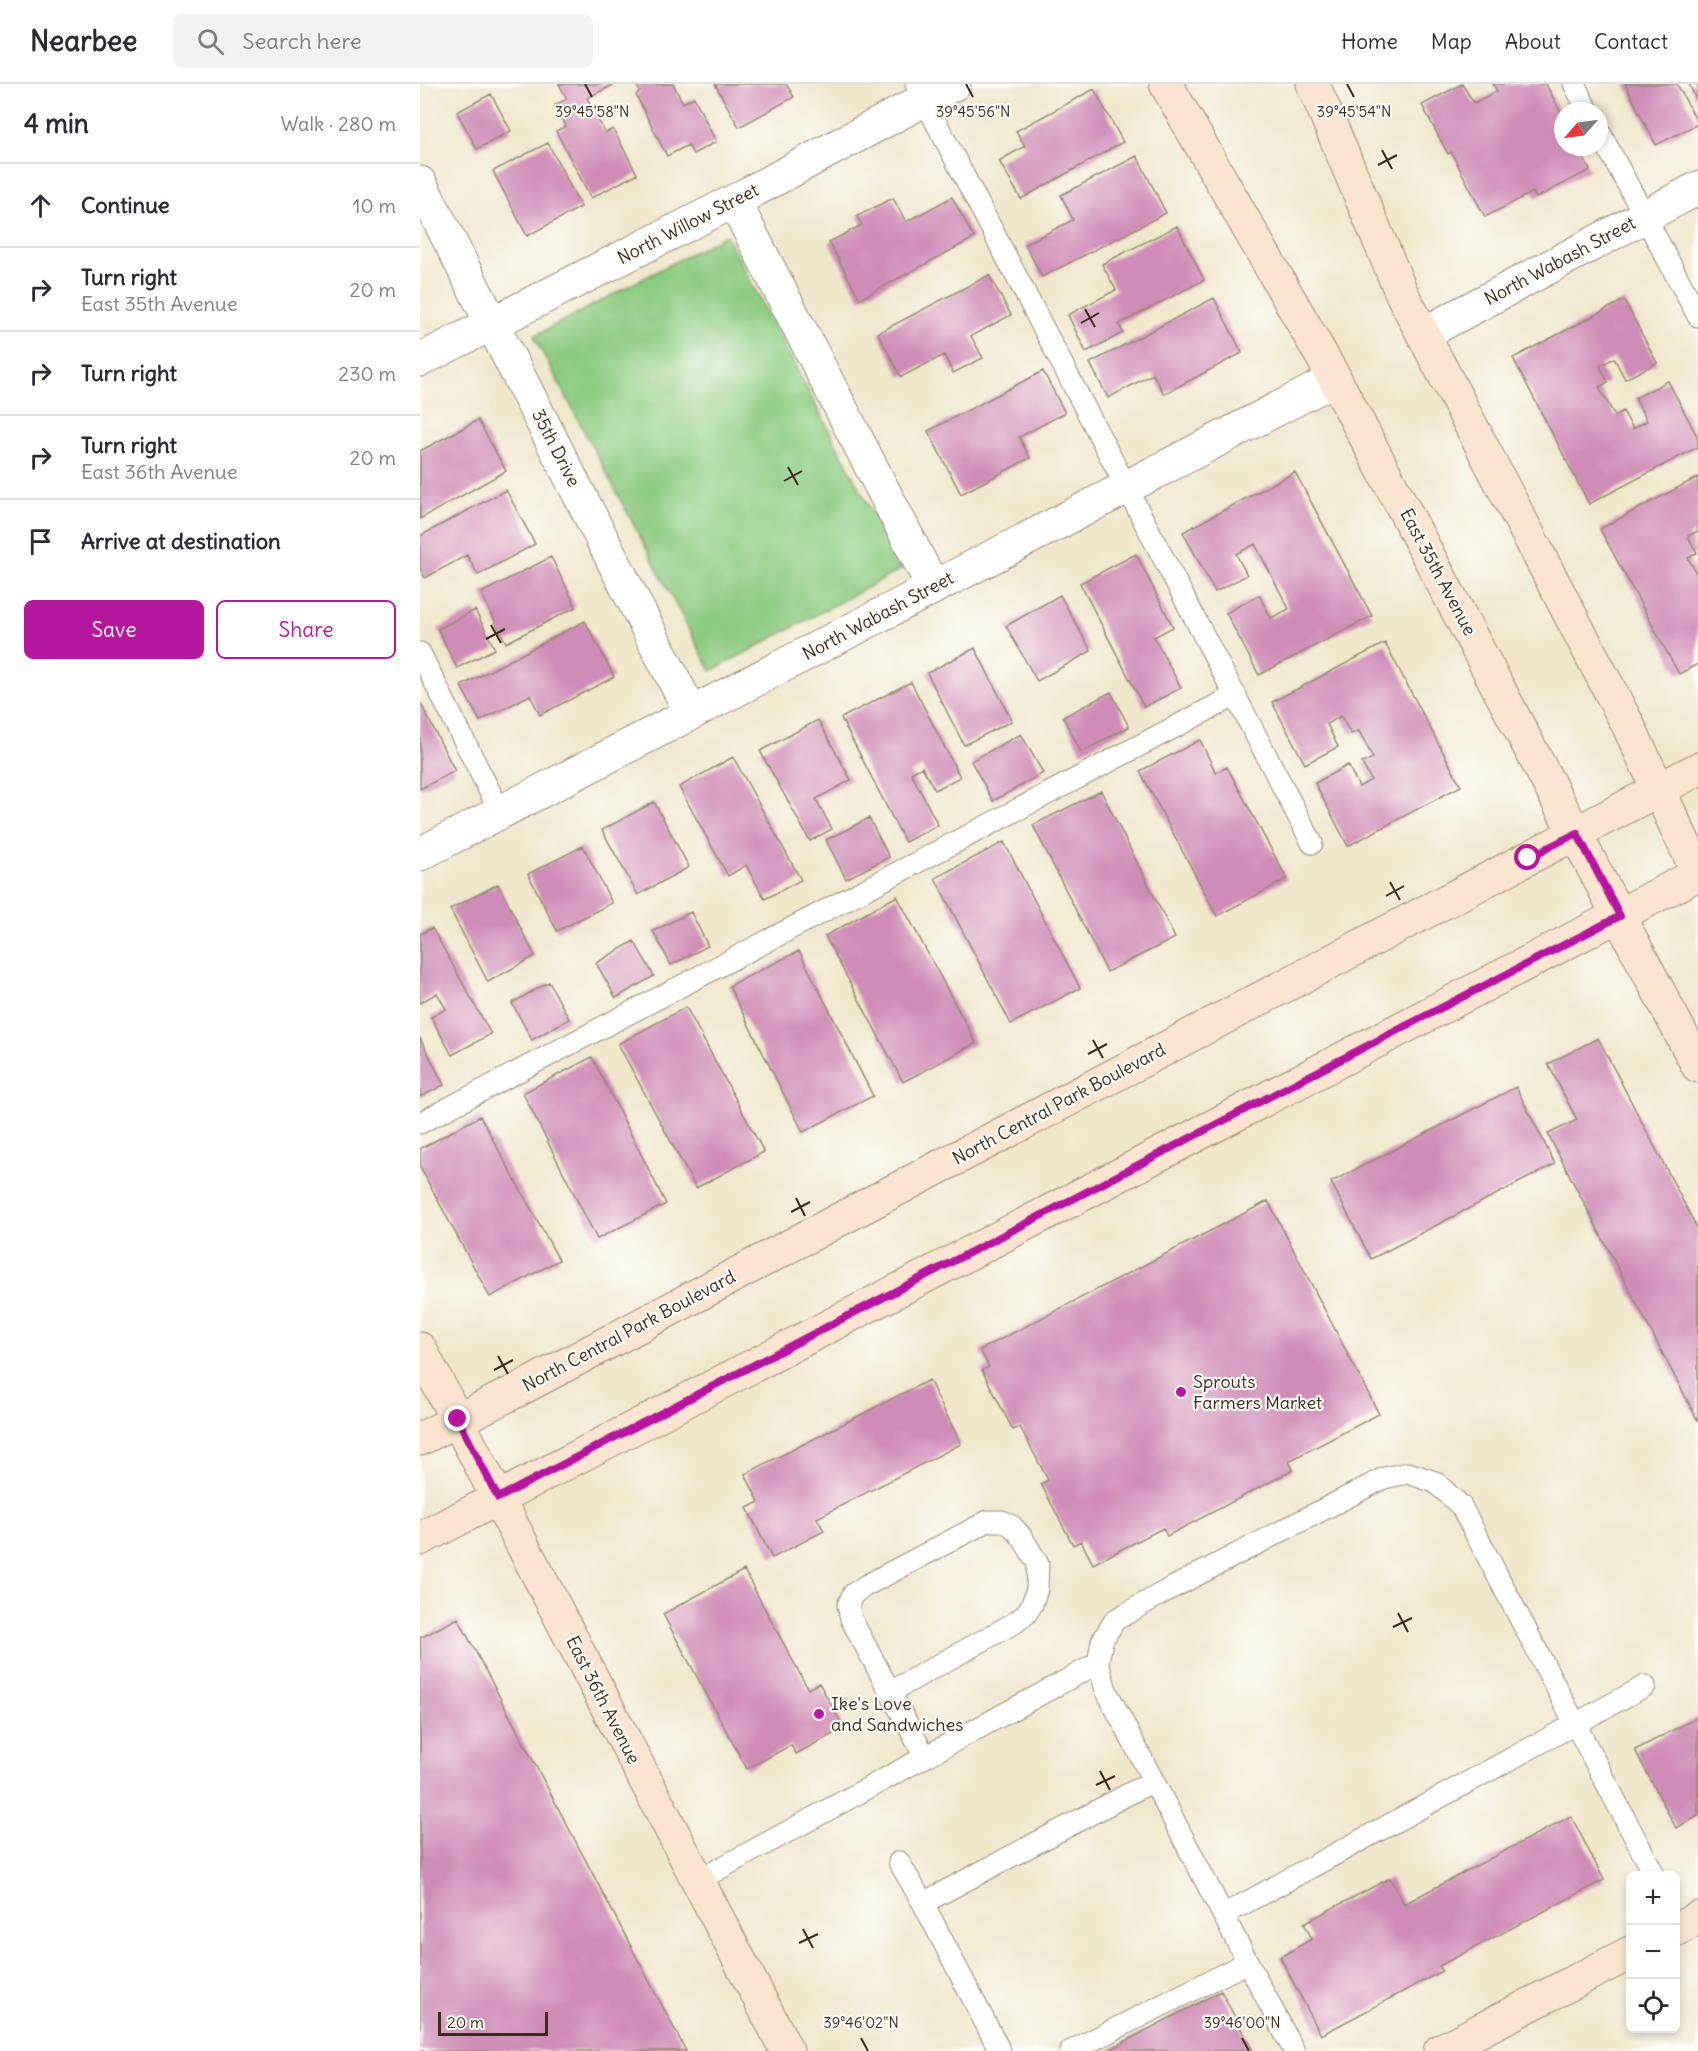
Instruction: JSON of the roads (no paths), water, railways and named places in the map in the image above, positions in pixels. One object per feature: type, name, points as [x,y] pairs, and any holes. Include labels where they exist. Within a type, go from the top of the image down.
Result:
[{"type":"street","name":"North Willow Street","points":[[420,360],[734,201],[920,92],[954,84]]},
{"type":"street","name":"East 35th Avenue","points":[[1166,84],[1335,378],[1698,1066]]},
{"type":"street","points":[[420,1539],[1698,874],[1628,724],[1402,294],[1313,84]]},
{"type":"street","name":"35th Drive","points":[[420,183],[691,713]]},
{"type":"street","name":"North Wabash Street","points":[[1423,334],[1698,188]]},
{"type":"street","points":[[734,201],[933,587]]},
{"type":"street","name":"North Wabash Street","points":[[420,854],[1335,378]]},
{"type":"street","name":"North Central Park Boulevard","points":[[420,1439],[534,1382],[1698,769]]},
{"type":"street","name":"East 36th Avenue","points":[[420,1349],[787,2051]]},
{"type":"street","points":[[1440,2051],[1626,1955]]},
{"type":"lane","points":[[1574,84],[1583,102]]},
{"type":"lane","points":[[920,92],[1312,843]]},
{"type":"lane","points":[[1608,148],[1698,316]]},
{"type":"lane","points":[[420,653],[500,812]]},
{"type":"lane","points":[[420,1123],[1236,695]]},
{"type":"lane","points":[[1294,2051],[1106,1690],[1098,1663],[1102,1641],[1115,1620],[1384,1478],[1408,1473],[1435,1482],[1461,1506],[1653,1871]]},
{"type":"lane","points":[[890,1692],[1007,1627],[1026,1614],[1037,1589],[1038,1564],[1022,1537],[1012,1526],[1002,1521],[988,1521],[853,1594],[849,1605],[851,1619],[890,1692],[925,1757]]},
{"type":"lane","points":[[697,1881],[1098,1663]]},
{"type":"lane","points":[[1223,1915],[1644,1686]]},
{"type":"lane","points":[[923,1903],[1153,1781]]},
{"type":"lane","points":[[899,1862],[923,1903],[1000,2051]]},
{"type":"lane","points":[[1071,2051],[1248,1962]]},
{"type":"place","name":"Sprouts Farmers Market","points":[[1181,1392]]},
{"type":"place","name":"Ike's Love and Sandwiches","points":[[819,1714]]}]
